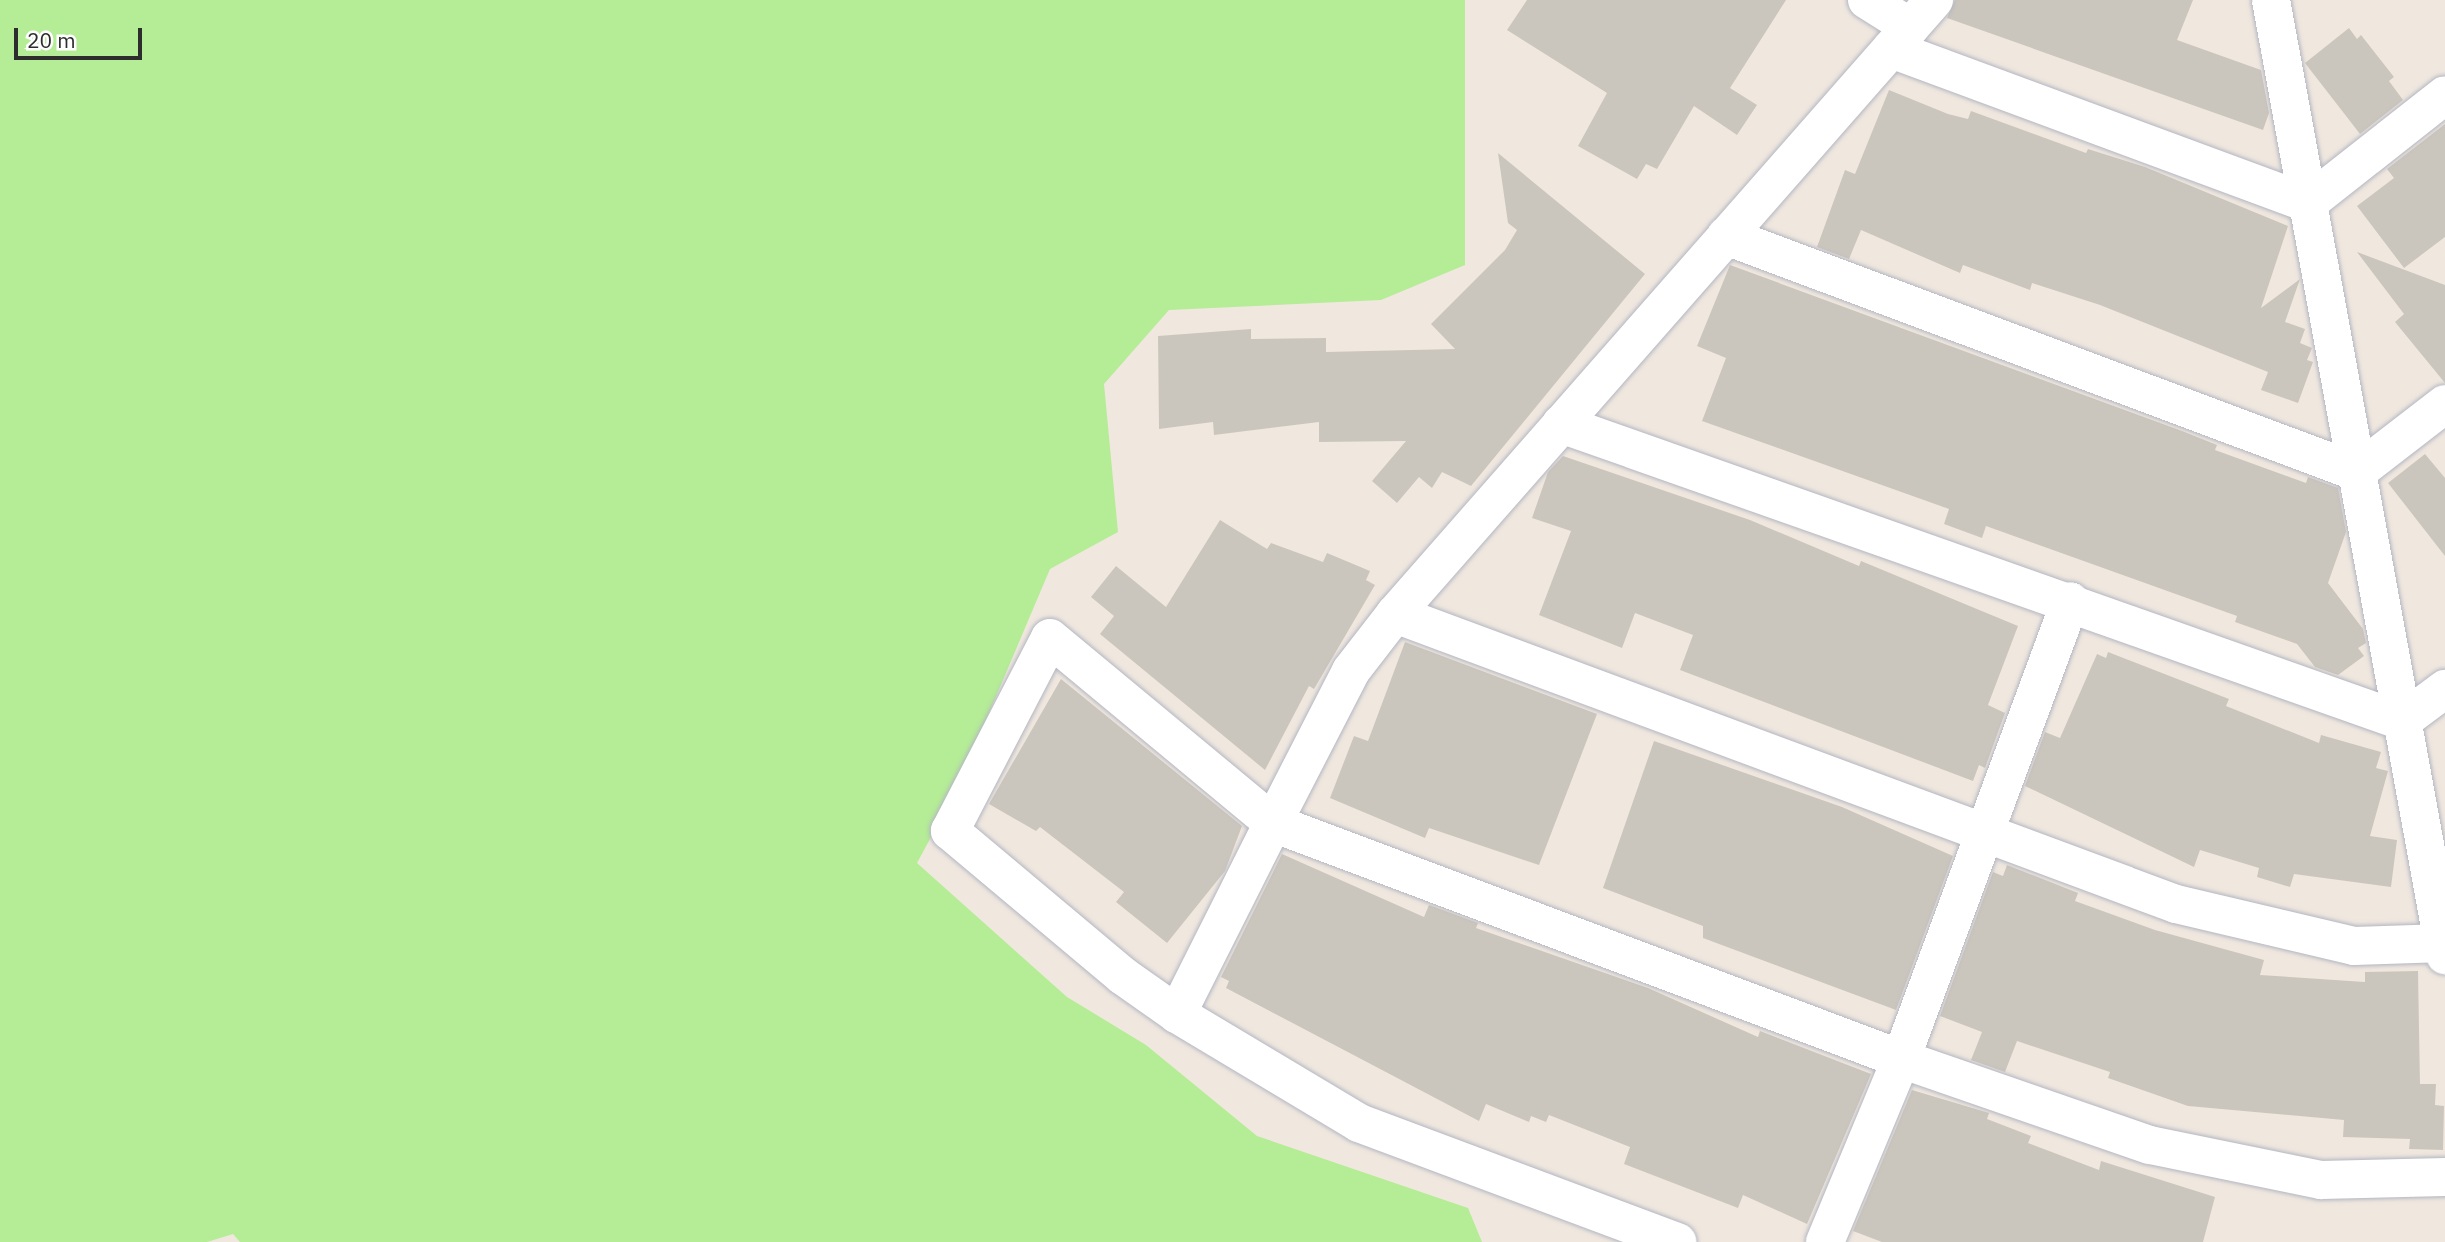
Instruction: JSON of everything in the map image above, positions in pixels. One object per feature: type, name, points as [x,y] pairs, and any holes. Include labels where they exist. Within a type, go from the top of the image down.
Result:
[{"type":"street","points":[[1867,0],[1911,25],[2308,203]]},
{"type":"street","points":[[1395,614],[1985,837],[2176,904],[2341,943],[2444,947],[2271,0]]},
{"type":"street","points":[[1177,1014],[1351,671],[1395,614],[1911,25]]},
{"type":"street","points":[[2308,203],[2445,95]]},
{"type":"street","points":[[1726,236],[2357,472]]},
{"type":"street","points":[[2357,472],[2445,404]]},
{"type":"street","points":[[1561,424],[2070,601],[2402,721]]},
{"type":"street","points":[[1825,1242],[1901,1059],[2070,601]]},
{"type":"street","points":[[1678,1242],[1359,1123],[1177,1014],[1123,976],[950,831],[1049,638],[1273,823],[1901,1059],[2150,1146],[2321,1180],[2445,1177]]},
{"type":"street","points":[[2402,721],[2445,689]]},
{"type":"green space","points":[[0,0],[1465,0],[1465,265],[1381,300],[1169,310],[1104,384],[1118,532],[1050,569],[956,791],[917,863],[1067,997],[1146,1045],[1257,1136],[1468,1208],[1482,1242],[240,1242],[233,1234],[207,1242],[0,1242]]},
{"type":"building","points":[[1527,0],[1786,0],[1730,88],[1757,105],[1737,135],[1694,106],[1657,169],[1646,164],[1637,179],[1578,146],[1607,93],[1507,30]]},
{"type":"building","points":[[1955,0],[2193,0],[2177,40],[2261,70],[2269,113],[2263,130],[1947,18]]},
{"type":"building","points":[[2349,28],[2357,39],[2361,35],[2394,77],[2389,81],[2403,100],[2360,134],[2305,63]]},
{"type":"building","points":[[1889,90],[1948,114],[1968,119],[1971,111],[2086,153],[2088,149],[2145,167],[2288,226],[2261,308],[2300,279],[2285,322],[2305,329],[2300,343],[2312,348],[2307,360],[2313,362],[2298,403],[2261,390],[2268,372],[2100,305],[2032,283],[2030,290],[1963,265],[1960,273],[1861,230],[1849,259],[1817,247],[1845,170],[1855,174]]},
{"type":"building","points":[[2445,124],[2445,237],[2404,268],[2357,206],[2394,178],[2387,169]]},
{"type":"building","points":[[1498,153],[1645,274],[1471,486],[1442,472],[1432,488],[1419,477],[1397,503],[1372,481],[1406,441],[1319,442],[1319,422],[1214,435],[1213,422],[1159,429],[1158,336],[1251,329],[1251,339],[1326,338],[1326,352],[1455,349],[1431,324],[1505,250],[1517,230],[1508,223]]},
{"type":"building","points":[[2357,252],[2445,285],[2445,383],[2395,322],[2404,314]]},
{"type":"building","points":[[1730,265],[2182,431],[2217,445],[2215,450],[2306,483],[2308,477],[2338,488],[2346,532],[2328,583],[2363,629],[2366,643],[2358,648],[2364,656],[2338,675],[2315,667],[2297,644],[2235,622],[2237,616],[1986,526],[1982,538],[1944,524],[1949,509],[1702,421],[1726,358],[1697,346]]},
{"type":"building","points":[[2425,454],[2445,478],[2445,556],[2388,483]]},
{"type":"building","points":[[1563,456],[1750,520],[1859,566],[1861,561],[2018,626],[1988,705],[2005,713],[1985,768],[1979,765],[1973,781],[1680,670],[1693,635],[1635,613],[1622,648],[1539,615],[1571,531],[1532,518],[1548,472]]},
{"type":"building","points":[[1220,520],[1267,549],[1271,543],[1323,562],[1327,553],[1370,571],[1366,580],[1375,585],[1314,689],[1309,686],[1265,770],[1100,634],[1114,616],[1091,597],[1116,566],[1166,607]]},
{"type":"building","points":[[1405,642],[1597,714],[1539,865],[1429,828],[1425,838],[1330,798],[1354,736],[1368,741]]},
{"type":"building","points":[[2108,652],[2229,699],[2226,706],[2319,743],[2321,735],[2381,752],[2376,768],[2388,771],[2370,836],[2397,840],[2391,887],[2294,874],[2290,887],[2257,877],[2259,868],[2200,850],[2194,867],[2025,786],[2045,732],[2060,738],[2097,654],[2106,658]]},
{"type":"building","points":[[1061,679],[1242,826],[1225,871],[1167,943],[1116,902],[1124,892],[1040,827],[1036,831],[989,804]]},
{"type":"building","points":[[1654,741],[1842,807],[1953,856],[1896,1010],[1703,938],[1703,926],[1603,888]]},
{"type":"building","points":[[1282,854],[1424,917],[1429,905],[1478,923],[1476,928],[1648,988],[1758,1037],[1760,1031],[1871,1074],[1807,1224],[1743,1195],[1738,1208],[1624,1164],[1630,1147],[1549,1115],[1546,1122],[1531,1116],[1529,1122],[1486,1104],[1479,1121],[1226,988],[1229,981],[1221,977]]},
{"type":"building","points":[[2007,865],[2078,893],[2075,901],[2155,930],[2264,960],[2260,975],[2365,982],[2365,972],[2418,971],[2420,1084],[2436,1084],[2435,1105],[2444,1106],[2443,1150],[2409,1149],[2410,1139],[2343,1137],[2344,1120],[2188,1106],[2108,1078],[2110,1072],[2017,1041],[2005,1072],[1971,1060],[1982,1032],[1940,1016],[1993,872],[2003,876]]},
{"type":"building","points":[[1912,1090],[1989,1113],[1987,1119],[2031,1136],[2028,1143],[2099,1170],[2101,1161],[2215,1197],[2203,1242],[1882,1242],[1853,1231]]}]
